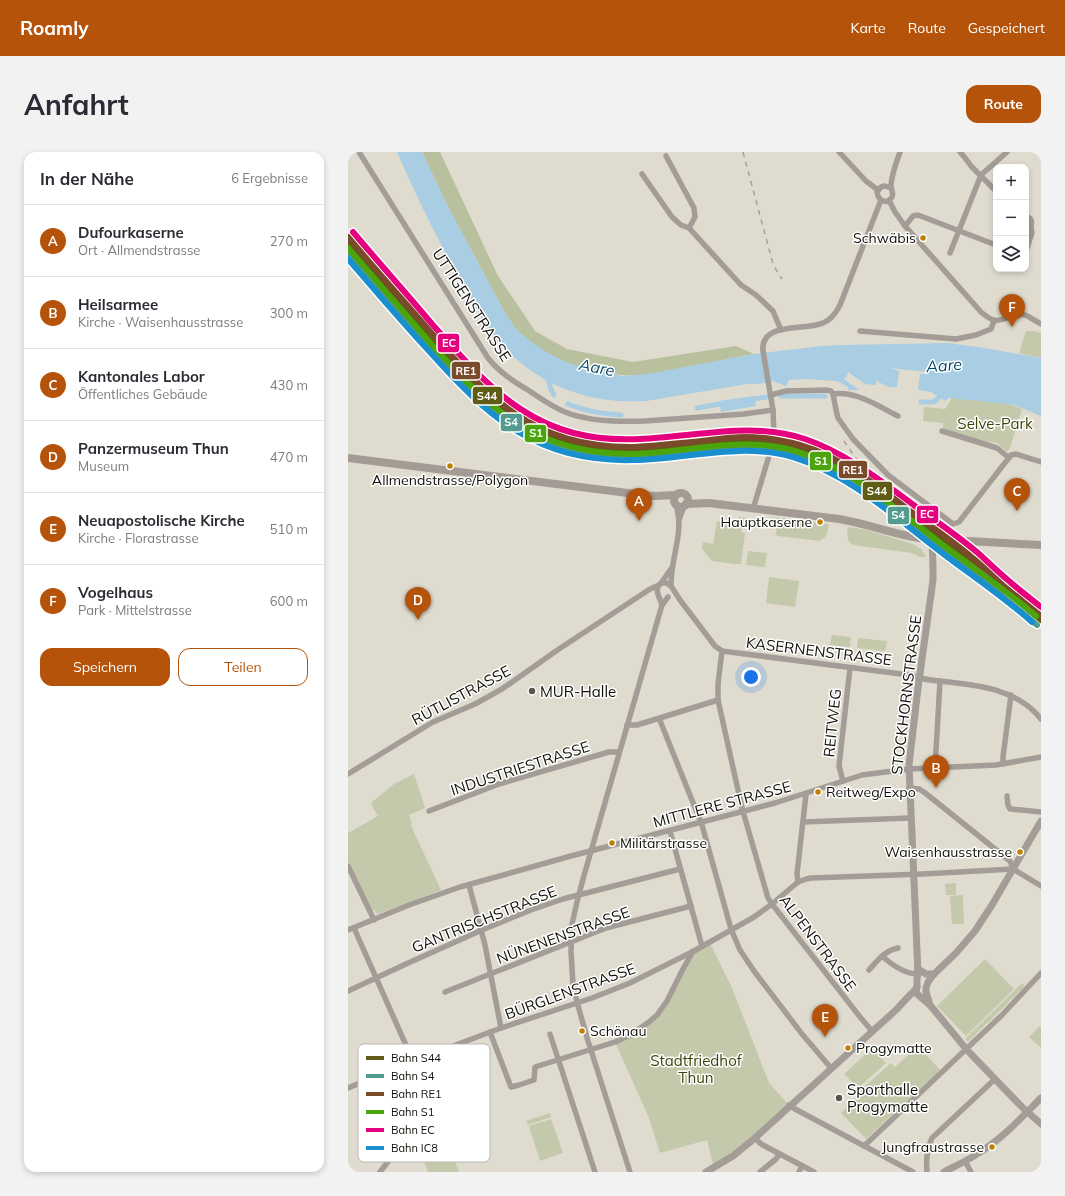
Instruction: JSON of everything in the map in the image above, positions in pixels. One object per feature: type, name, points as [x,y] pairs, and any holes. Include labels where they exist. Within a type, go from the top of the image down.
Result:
[{"type":"main road","points":[[348,458],[856,522],[912,538],[933,540]]},
{"type":"main road","points":[[967,541],[1041,545]]},
{"type":"street","name":"UTTIGENSTRASSE","points":[[360,152],[488,358],[496,368],[510,379],[564,412],[600,419],[630,421],[671,420],[774,410]]},
{"type":"street","points":[[839,152],[866,181],[880,188],[887,186],[891,188]]},
{"type":"street","points":[[881,200],[889,200],[893,195],[891,188],[893,172],[900,152]]},
{"type":"street","points":[[960,152],[971,166],[993,188]]},
{"type":"street","points":[[950,253],[981,175],[1007,152]]},
{"type":"street","points":[[666,156],[694,208],[695,217],[689,228]]},
{"type":"street","points":[[881,200],[878,196],[880,188],[893,172]]},
{"type":"street","points":[[642,174],[672,216],[681,225],[689,228],[741,284],[756,295],[773,311],[781,330]]},
{"type":"street","points":[[774,434],[774,410],[763,344],[773,332],[817,326],[827,321],[835,314],[840,305],[881,200]]},
{"type":"street","points":[[889,200],[905,226],[987,317],[994,321],[1022,314],[1041,324]]},
{"type":"street","points":[[905,226],[914,216],[917,215],[993,244]]},
{"type":"street","points":[[1029,218],[1032,222],[1029,226]]},
{"type":"street","points":[[1029,228],[1032,233],[1029,242]]},
{"type":"street","points":[[860,331],[956,339],[976,335],[991,329],[994,321]]},
{"type":"street","points":[[772,397],[786,391],[830,390],[833,394],[838,418],[853,439],[888,474],[954,524],[959,522],[1011,455],[1016,454],[1041,462]]},
{"type":"street","points":[[833,394],[844,394],[859,397],[898,416]]},
{"type":"street","points":[[942,431],[997,448],[1009,458]]},
{"type":"street","points":[[753,509],[772,446]]},
{"type":"street","points":[[630,1172],[577,1002],[572,972],[571,942],[573,919],[579,895],[619,752],[662,605],[672,593],[671,569],[676,550],[681,501]]},
{"type":"street","name":"STOCKHORNSTRASSE","points":[[921,989],[917,978],[918,971],[909,769],[919,677],[933,580],[933,540]]},
{"type":"street","points":[[662,605],[657,590],[671,569]]},
{"type":"street","points":[[660,584],[667,583],[672,587],[715,646],[722,651]]},
{"type":"street","name":"RÜTLISTRASSE","points":[[348,774],[433,722],[475,704],[502,689],[559,649],[650,589],[660,584]]},
{"type":"street","points":[[644,594],[651,593],[664,598],[674,597],[680,600]]},
{"type":"street","name":"KASERNENSTRASSE","points":[[722,651],[909,675],[940,681],[989,687],[1011,696],[1027,705],[1041,719]]},
{"type":"street","name":"ALPENSTRASSE","points":[[722,651],[718,684],[718,700],[743,812],[768,898],[855,1012],[872,1030]]},
{"type":"street","name":"REITWEG","points":[[842,781],[839,766],[850,668]]},
{"type":"street","points":[[935,768],[940,681]]},
{"type":"street","points":[[1003,764],[1011,696]]},
{"type":"street","points":[[627,725],[633,726],[718,700]]},
{"type":"street","points":[[659,718],[701,823],[731,929],[740,950],[754,972],[802,1034],[831,1068]]},
{"type":"street","name":"INDUSTRIESTRASSE","points":[[429,811],[499,784],[609,752],[619,752]]},
{"type":"street","name":"MITTLERE STRASSE","points":[[351,929],[424,899],[469,885],[591,851],[743,812],[806,794],[862,775],[909,769],[1003,764],[1041,757]]},
{"type":"street","points":[[909,788],[919,789],[924,792],[1010,861],[1013,869],[1041,886]]},
{"type":"street","points":[[806,794],[797,874],[798,882],[811,878],[1013,869]]},
{"type":"street","points":[[1007,796],[1008,805],[1010,808],[1041,812]]},
{"type":"street","points":[[803,822],[910,818]]},
{"type":"street","points":[[706,1172],[733,1156],[754,1138],[872,1030],[921,989],[956,953],[975,931],[992,905],[1041,821]]},
{"type":"street","points":[[670,831],[702,946]]},
{"type":"street","points":[[348,866],[374,920]]},
{"type":"street","name":"GANTRISCHSTRASSE","points":[[348,991],[482,930],[531,910],[579,895],[680,869]]},
{"type":"street","name":"BÜRGLENSTRASSE","points":[[459,1044],[501,1028],[592,998],[645,976],[694,951],[754,917],[798,882]]},
{"type":"street","points":[[469,885],[482,930],[501,1028]]},
{"type":"street","name":"NÜNENENSTRASSE","points":[[445,992],[617,925],[691,906]]},
{"type":"street","points":[[351,929],[376,978],[405,1044]]},
{"type":"street","points":[[869,970],[882,956],[890,950],[898,948]]},
{"type":"street","name":"BÜRGLENSTRASSE","points":[[490,1032],[511,1087],[534,1080],[535,1068],[621,1039],[649,1022],[667,1001],[694,951]]},
{"type":"street","points":[[882,956],[891,965],[901,970],[911,973],[918,971],[926,974],[934,974]]},
{"type":"street","points":[[678,959],[684,967]]},
{"type":"street","points":[[864,1146],[1002,1015],[1030,987],[1041,973]]},
{"type":"street","points":[[921,989],[930,1005],[966,1050],[1027,1112],[1041,1124]]},
{"type":"street","points":[[550,1034],[596,1172]]},
{"type":"street","points":[[927,1172],[927,1153],[932,1138],[995,1079]]},
{"type":"street","name":"BÜRGLENSTRASSE","points":[[348,1088],[358,1084]]},
{"type":"street","points":[[944,1172],[977,1154],[999,1139],[1041,1098]]},
{"type":"street","points":[[789,1105],[913,1172]]},
{"type":"street","points":[[754,1138],[761,1144],[814,1172]]},
{"type":"street","points":[[760,1172],[780,1154]]},
{"type":"street","points":[[965,1161],[971,1172]]},
{"type":"street","points":[[380,1172],[388,1162]]},
{"type":"street","points":[[799,1172],[802,1166]]},
{"type":"green space","points":[[422,152],[440,152],[498,276],[535,331],[567,349],[633,362],[736,346],[754,354],[642,375],[607,374],[592,371],[564,362],[550,355],[525,338],[515,328],[506,315],[446,203]]},
{"type":"green space","points":[[1026,331],[1041,333],[1041,358],[1019,353]]},
{"type":"green space","name":"Selve-Park","points":[[952,398],[1008,404],[1022,409],[1010,448],[1007,452],[997,443],[978,441],[943,429],[943,423],[923,421],[924,407],[945,409]]},
{"type":"green space","points":[[739,517],[747,518],[746,525],[742,524],[741,532],[745,533],[741,564],[712,561],[702,549],[703,542],[713,544],[717,521],[738,524]]},
{"type":"green space","points":[[771,517],[829,525],[826,536],[820,541],[777,536],[777,519]]},
{"type":"green space","points":[[848,527],[867,530],[913,544],[921,549],[926,557],[920,557],[912,553],[853,545],[848,539]]},
{"type":"green space","points":[[748,551],[767,553],[765,567],[746,565]]},
{"type":"green space","points":[[769,577],[799,581],[795,607],[766,603]]},
{"type":"green space","points":[[832,635],[851,637],[850,647],[830,645]]},
{"type":"green space","points":[[858,638],[887,641],[885,651],[857,648]]},
{"type":"green space","points":[[414,774],[425,808],[409,815],[411,824],[441,890],[378,914],[374,910],[372,911],[348,862],[348,833],[378,816],[371,803],[394,784]]},
{"type":"green space","points":[[956,883],[956,895],[946,895],[945,884]]},
{"type":"green space","points":[[963,895],[964,924],[952,924],[950,896]]},
{"type":"green space","name":"Stadtfriedhof Thun","points":[[710,943],[732,988],[769,1083],[789,1105],[714,1168],[707,1140],[660,1153],[649,1118],[615,1042],[657,1015],[694,951]]},
{"type":"green space","points":[[985,959],[1014,989],[966,1036],[937,1006]]},
{"type":"green space","points":[[1022,983],[1025,986],[968,1042],[965,1039]]},
{"type":"green space","points":[[1040,1026],[1041,1027],[1041,1048],[1029,1037]]},
{"type":"green space","points":[[918,1046],[940,1070],[866,1139],[841,1113],[862,1093],[860,1091],[891,1063],[895,1067]]},
{"type":"green space","points":[[872,1048],[886,1063],[858,1088],[844,1074]]},
{"type":"green space","points":[[550,1113],[551,1117],[528,1125],[526,1121]]},
{"type":"green space","points":[[551,1119],[563,1153],[540,1161],[529,1126]]},
{"type":"green space","points":[[424,1162],[455,1162],[459,1172],[428,1172]]},
{"type":"water","name":"Aare","points":[[397,152],[422,152],[446,203],[505,313],[515,328],[548,353],[568,363],[594,371],[622,376],[647,374],[754,354],[823,346],[947,343],[1041,358],[1041,416],[1008,404],[949,398],[945,401],[931,392],[918,390],[920,374],[926,374],[927,372],[890,368],[899,371],[897,387],[889,387],[876,381],[876,385],[865,384],[848,372],[844,379],[859,390],[848,390],[848,387],[837,381],[807,379],[789,380],[786,386],[773,381],[646,401],[628,401],[593,397],[560,387],[530,370],[504,349],[492,335],[470,299],[438,238]]},
{"type":"water","points":[[754,396],[756,406],[721,412],[719,401]]},
{"type":"waterway","points":[[547,375],[554,395]]},
{"type":"waterway","points":[[781,396],[825,396]]},
{"type":"waterway","points":[[748,400],[767,397]]},
{"type":"waterway","points":[[921,402],[934,402],[939,397]]},
{"type":"waterway","points":[[697,408],[725,403]]},
{"type":"waterway","points":[[568,404],[594,412],[621,415]]},
{"type":"tunnel","points":[[772,446],[774,434]]},
{"type":"tunnel","points":[[934,540],[967,541]]},
{"type":"railway","points":[[743,152],[773,264],[782,279]]},
{"type":"railway","points":[[844,441],[857,460],[883,488]]},
{"type":"rail line","name":"EC","points":[[353,232],[432,324],[476,372],[521,410],[546,423],[574,433],[605,438],[640,439],[723,432],[764,431],[805,439],[849,459],[876,477],[963,541],[1041,607]]},
{"type":"rail line","name":"RE1","points":[[348,237],[471,377],[493,397],[516,414],[540,428],[568,439],[598,445],[633,447],[726,438],[753,437],[786,442],[815,450],[844,464],[885,491],[978,562],[1001,584],[1041,616]]},
{"type":"rail line","name":"S44","points":[[348,241],[406,309],[473,383],[498,405],[527,425],[566,441],[608,449],[643,450],[721,441],[746,440],[779,443],[810,451],[839,465],[868,484],[957,550],[1041,620]]},
{"type":"rail line","name":"S1","points":[[348,248],[432,345],[475,390],[518,424],[542,437],[568,446],[598,452],[631,454],[734,445],[775,446],[795,451],[836,468],[874,492],[1036,616]]},
{"type":"rail line","name":"S4","points":[[348,252],[401,314],[468,388],[494,411],[524,431],[564,448],[607,456],[644,457],[722,448],[746,447],[778,450],[808,458],[836,471],[864,490],[953,556],[1037,625]]},
{"type":"rail line","name":"IC8","points":[[348,259],[451,375],[495,416],[518,432],[543,444],[570,454],[600,459],[654,459],[734,451],[754,451],[793,457],[833,474],[871,498],[998,594],[1032,622]]},
{"type":"place","name":"Schwäbis","points":[[923,238]]},
{"type":"place","name":"Vogelhaus","points":[[1012,327]]},
{"type":"place","name":"Allmendstrasse/Polygon","points":[[450,466]]},
{"type":"place","name":"Kantonales Labor","points":[[1017,511]]},
{"type":"place","name":"Dufourkaserne","points":[[639,521]]},
{"type":"place","name":"Hauptkaserne","points":[[820,522]]},
{"type":"place","name":"Panzermuseum Thun","points":[[418,620]]},
{"type":"place","name":"MUR-Halle","points":[[532,691]]},
{"type":"place","name":"Heilsarmee","points":[[936,788]]},
{"type":"place","name":"Reitweg/Expo","points":[[818,792]]},
{"type":"place","name":"Militärstrasse","points":[[612,843]]},
{"type":"place","name":"Waisenhausstrasse","points":[[1020,852]]},
{"type":"place","name":"Schönau","points":[[582,1031]]},
{"type":"place","name":"Neuapostolische Kirche","points":[[825,1037]]},
{"type":"place","name":"Progymatte","points":[[848,1048]]},
{"type":"place","name":"Sporthalle Progymatte","points":[[839,1098]]},
{"type":"place","name":"Jungfraustrasse","points":[[992,1147]]}]
